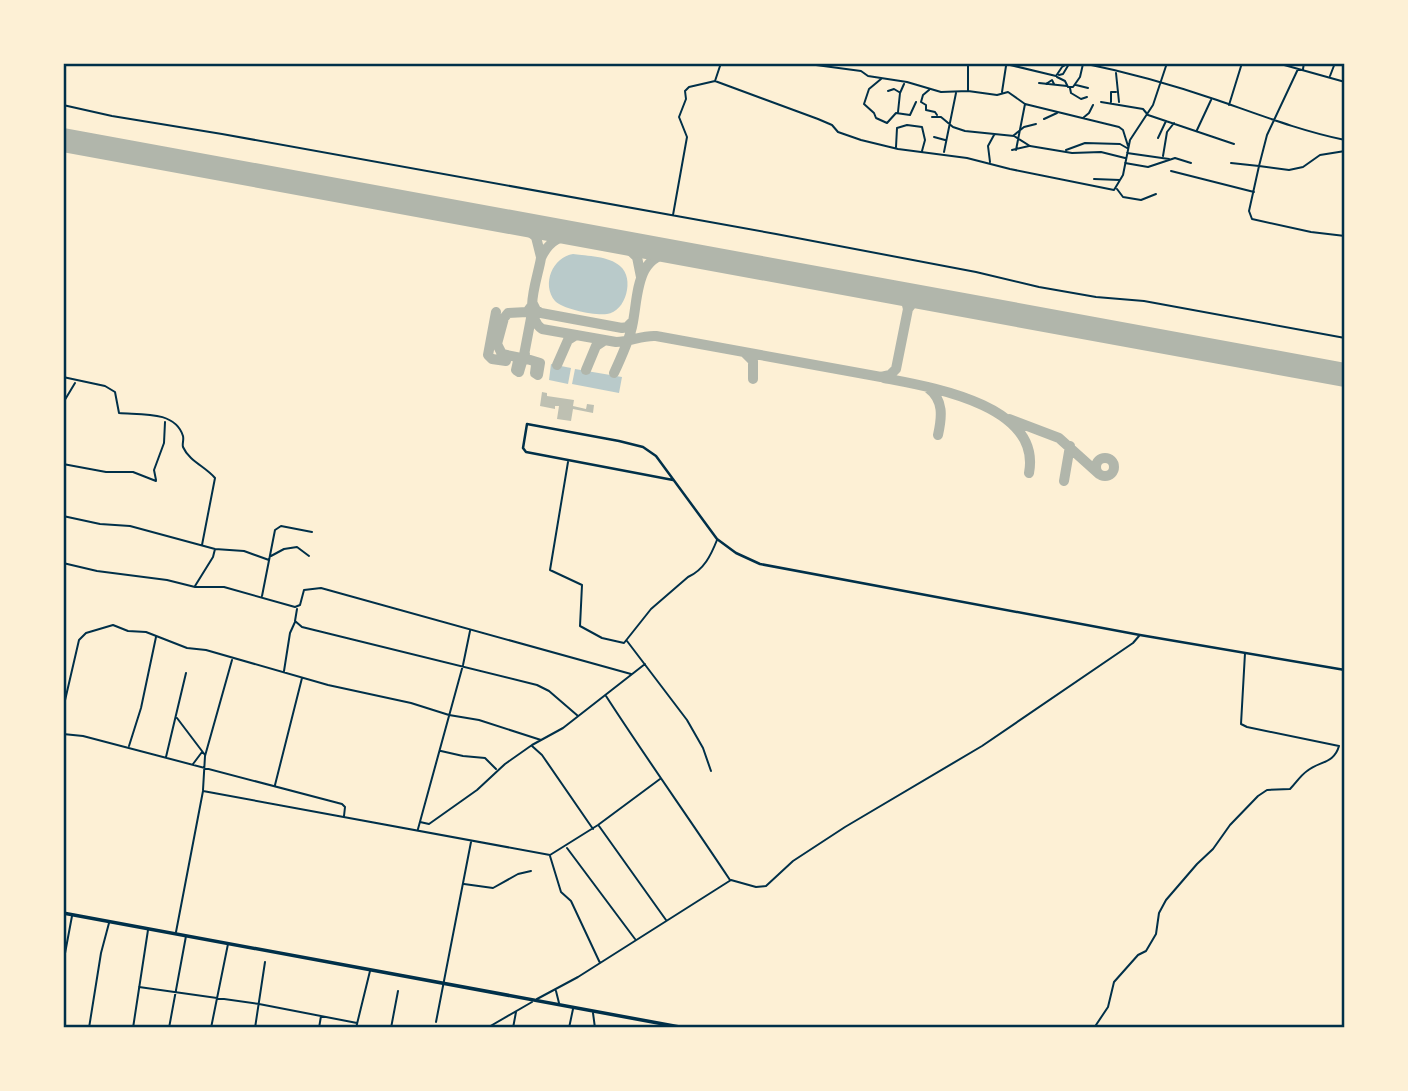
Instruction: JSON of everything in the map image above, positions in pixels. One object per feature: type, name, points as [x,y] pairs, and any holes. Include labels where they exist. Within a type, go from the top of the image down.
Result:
[{"type":"highway","points":[[63,913],[682,1028]]},
{"type":"main road","points":[[673,480],[526,452],[523,448],[527,424],[643,447],[656,456],[717,539],[736,553],[760,564],[1140,635],[1345,670]]},
{"type":"street","points":[[715,81],[721,63]]},
{"type":"street","points":[[801,63],[827,64],[861,71],[868,76],[919,85],[941,92],[1008,92],[1025,104],[1119,127],[1128,147]]},
{"type":"street","points":[[968,63],[968,91]]},
{"type":"street","points":[[1002,93],[1006,63],[1057,76],[1065,80],[1071,93],[1077,98],[1087,97]]},
{"type":"street","points":[[1057,76],[1062,67],[1070,63]]},
{"type":"street","points":[[1075,85],[1082,73],[1083,63],[1161,83],[1345,140]]},
{"type":"street","points":[[673,216],[687,137],[679,117],[686,99],[685,91],[689,87],[715,81],[818,119],[848,136],[896,148],[943,153],[1114,190],[1121,180],[1132,136],[1148,115],[1167,63]]},
{"type":"street","points":[[1229,105],[1242,63]]},
{"type":"street","points":[[1277,63],[1345,82]]},
{"type":"street","points":[[1303,70],[1304,63]]},
{"type":"street","points":[[1329,77],[1335,63]]},
{"type":"street","points":[[1298,69],[1265,139],[1249,214],[1252,219],[1311,232],[1345,236]]},
{"type":"street","points":[[1116,71],[1119,103]]},
{"type":"street","points":[[881,79],[868,90],[864,105],[876,118],[885,123],[890,122],[898,113],[910,115],[916,102]]},
{"type":"street","points":[[1039,83],[1046,84],[1052,80],[1054,85],[1088,88]]},
{"type":"street","points":[[898,113],[904,82]]},
{"type":"street","points":[[919,85],[923,95]]},
{"type":"street","points":[[888,91],[895,89],[900,93]]},
{"type":"street","points":[[931,89],[923,95],[921,102],[926,105],[926,110],[935,112],[949,124],[968,132],[1013,136],[1030,146]]},
{"type":"street","points":[[943,153],[956,91]]},
{"type":"street","points":[[1111,103],[1111,92],[1117,92]]},
{"type":"street","points":[[1197,131],[1212,98]]},
{"type":"street","points":[[1101,102],[1119,103],[1145,110],[1148,115],[1234,144]]},
{"type":"street","points":[[1025,104],[1014,150],[1030,146],[1078,153],[1099,152],[1126,158]]},
{"type":"street","points":[[63,105],[976,272],[1039,287],[1096,297],[1144,301],[1202,314],[1345,338]]},
{"type":"street","points":[[1083,118],[1093,105]]},
{"type":"street","points":[[1044,119],[1057,112]]},
{"type":"street","points":[[932,117],[937,116]]},
{"type":"street","points":[[1158,138],[1166,121]]},
{"type":"street","points":[[1162,156],[1167,132],[1174,123]]},
{"type":"street","points":[[1013,136],[1020,129],[1036,124]]},
{"type":"street","points":[[896,148],[897,128],[911,125],[922,127],[925,140],[922,151]]},
{"type":"street","points":[[991,163],[988,146],[995,134]]},
{"type":"street","points":[[1124,134],[1132,136]]},
{"type":"street","points":[[934,137],[946,140]]},
{"type":"street","points":[[1066,151],[1085,143],[1120,144],[1128,147]]},
{"type":"street","points":[[1231,163],[1289,170],[1303,167],[1320,155],[1345,151]]},
{"type":"street","points":[[1127,153],[1170,159]]},
{"type":"street","points":[[1125,163],[1148,167],[1170,159],[1191,163]]},
{"type":"street","points":[[1171,171],[1255,192]]},
{"type":"street","points":[[1094,178],[1121,180]]},
{"type":"street","points":[[1117,186],[1122,196],[1129,199],[1141,200],[1156,194]]},
{"type":"street","points":[[63,377],[76,382],[105,386],[115,392],[119,413],[150,413],[175,425],[181,432],[183,448],[198,465],[215,478],[201,545]]},
{"type":"street","points":[[63,403],[76,382]]},
{"type":"street","points":[[63,464],[107,472],[132,472],[156,481],[154,470],[164,443],[166,420]]},
{"type":"street","points":[[569,461],[550,570],[583,587],[580,626],[602,638],[624,643],[651,609],[695,574],[710,558],[717,539]]},
{"type":"street","points":[[63,516],[138,528],[201,545],[270,558],[293,547],[300,548],[309,556]]},
{"type":"street","points":[[261,597],[278,527],[312,532]]},
{"type":"street","points":[[195,587],[213,557],[215,548]]},
{"type":"street","points":[[63,563],[195,587],[224,587],[297,607]]},
{"type":"street","points":[[284,671],[290,633],[304,590],[321,588],[631,674]]},
{"type":"street","points":[[295,621],[302,627],[537,685],[549,691],[578,716]]},
{"type":"street","points":[[63,709],[79,640],[86,632],[113,625],[128,631],[146,632],[187,648],[206,650],[354,691],[479,720],[541,740]]},
{"type":"street","points":[[418,830],[471,630]]},
{"type":"street","points":[[605,695],[731,880],[756,887],[766,886],[803,854],[982,746],[1133,643],[1140,635]]},
{"type":"street","points":[[128,748],[141,708],[156,636]]},
{"type":"street","points":[[626,640],[687,720],[703,748],[711,771]]},
{"type":"street","points":[[1094,1028],[1108,1007],[1114,982],[1138,955],[1146,951],[1156,934],[1159,913],[1166,900],[1213,849],[1230,825],[1258,796],[1268,790],[1290,789],[1305,772],[1317,764],[1331,760],[1337,754],[1339,746],[1241,724],[1245,652]]},
{"type":"street","points":[[176,933],[202,791],[205,756],[232,659]]},
{"type":"street","points":[[420,822],[429,824],[477,790],[496,770],[563,728],[645,663]]},
{"type":"street","points":[[166,758],[186,673]]},
{"type":"street","points":[[274,786],[302,677]]},
{"type":"street","points":[[177,717],[205,756]]},
{"type":"street","points":[[63,734],[83,736],[344,805],[344,816]]},
{"type":"street","points":[[532,745],[542,755],[593,829]]},
{"type":"street","points":[[192,765],[203,751]]},
{"type":"street","points":[[439,751],[485,758],[496,770]]},
{"type":"street","points":[[202,791],[550,855],[593,829],[660,779]]},
{"type":"street","points":[[598,825],[666,920]]},
{"type":"street","points":[[436,1022],[471,841]]},
{"type":"street","points":[[566,847],[635,940]]},
{"type":"street","points":[[550,855],[559,889],[571,901],[600,963]]},
{"type":"street","points":[[463,883],[493,888],[518,874],[531,871]]},
{"type":"street","points":[[488,1028],[556,990],[731,880]]},
{"type":"street","points":[[63,964],[72,915]]},
{"type":"street","points":[[89,1028],[109,922]]},
{"type":"street","points":[[134,1028],[149,929]]},
{"type":"street","points":[[169,1028],[186,936]]},
{"type":"street","points":[[211,1028],[228,943]]},
{"type":"street","points":[[256,1028],[265,962]]},
{"type":"street","points":[[356,1028],[370,969]]},
{"type":"street","points":[[139,987],[259,1004],[357,1023]]},
{"type":"street","points":[[556,990],[559,1004]]},
{"type":"street","points":[[391,1028],[397,991]]},
{"type":"street","points":[[569,1028],[574,1007]]},
{"type":"street","points":[[513,1028],[517,1011]]},
{"type":"street","points":[[593,1013],[595,1028]]},
{"type":"street","points":[[319,1028],[321,1016]]},
{"type":"shaded area","points":[[573,254],[610,260],[625,271],[626,294],[614,312],[588,313],[565,307],[555,301],[549,287],[551,272],[560,260]]},
{"type":"shaded area","points":[[551,364],[571,368],[568,384],[549,380]]},
{"type":"shaded area","points":[[575,369],[622,377],[619,393],[572,384]]},
{"type":"building","points":[[542,392],[547,393],[547,396],[574,400],[573,406],[586,409],[587,404],[594,405],[593,413],[573,409],[571,421],[557,419],[559,406],[555,406],[555,409],[540,406]]},
{"type":"taxiway","points":[[519,223],[536,237],[541,257]]},
{"type":"taxiway","points":[[580,235],[557,239],[541,258],[532,306],[536,323],[542,329],[616,342],[656,336],[881,377],[890,375],[896,369],[908,309],[914,301],[924,297]]},
{"type":"taxiway","points":[[621,242],[637,257],[641,277]]},
{"type":"taxiway","points":[[614,373],[630,333],[638,290],[646,268],[663,254],[677,252]]},
{"type":"taxiway","points":[[897,293],[906,301],[908,309]]},
{"type":"taxiway","points":[[533,304],[541,313],[622,328],[633,321]]},
{"type":"taxiway","points":[[525,354],[521,358],[502,354],[497,344],[508,313],[527,312],[533,304]]},
{"type":"taxiway","points":[[496,312],[488,355],[492,359],[506,361]]},
{"type":"taxiway","points":[[532,313],[524,355],[527,359],[540,363],[538,375],[535,373],[536,365]]},
{"type":"taxiway","points":[[557,365],[568,340],[576,335]]},
{"type":"taxiway","points":[[586,370],[596,346],[605,340]]},
{"type":"taxiway","points":[[745,353],[753,361],[753,379]]},
{"type":"taxiway","points":[[518,361],[516,370],[519,372],[524,355]]},
{"type":"taxiway","points":[[884,378],[954,394],[1001,415],[1018,431],[1028,450],[1029,473]]},
{"type":"taxiway","points":[[928,388],[939,403],[938,435]]},
{"type":"taxiway","points":[[1009,419],[1059,438],[1099,474]]},
{"type":"taxiway","points":[[1064,481],[1070,446]]},
{"type":"taxiway","points":[[1105,458],[1111,461],[1114,467],[1111,473],[1105,476],[1099,473],[1096,467],[1099,461],[1105,458]]},
{"type":"runway","points":[[63,140],[1345,375]]}]
